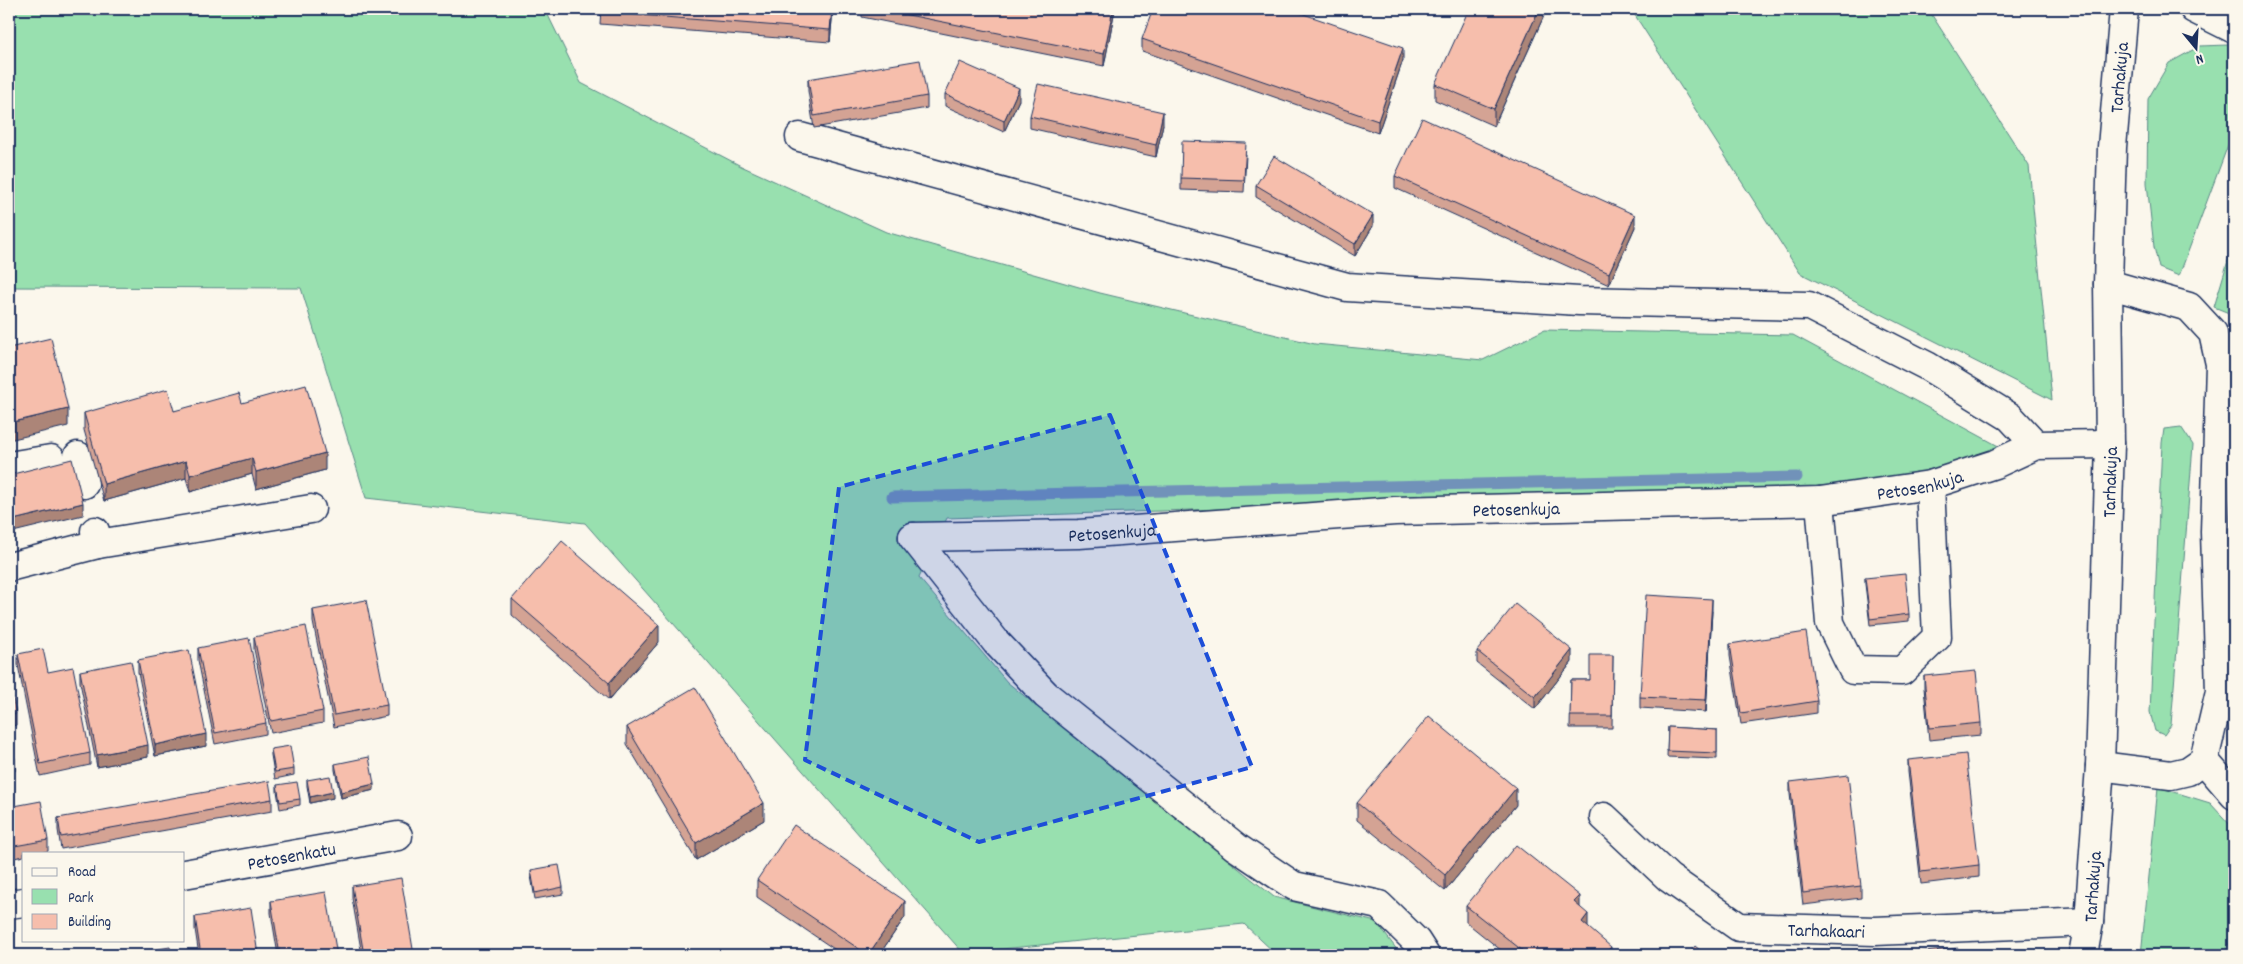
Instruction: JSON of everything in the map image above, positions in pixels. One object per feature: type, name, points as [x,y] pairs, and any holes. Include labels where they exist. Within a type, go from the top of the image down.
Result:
[{"type":"street","name":"Tarhakuja","points":[[2083,955],[2089,922],[2100,766],[2110,444],[2108,284],[2112,147],[2124,9]]},
{"type":"street","points":[[2194,9],[2234,29]]},
{"type":"street","points":[[800,137],[1347,287],[1578,301],[1809,306],[1943,376],[2010,417],[2036,445]]},
{"type":"street","points":[[2100,766],[2171,775],[2188,771],[2204,760],[2220,692],[2215,532],[2220,364],[2213,333],[2189,306],[2108,284]]},
{"type":"street","name":"Petosenkuja","points":[[1425,955],[1416,941],[1379,905],[1294,886],[1236,847],[1046,695],[996,642],[913,537],[1079,534],[1395,512],[1820,501],[1930,485],[1995,464],[2036,445],[2110,444]]},
{"type":"street","points":[[78,456],[84,484]]},
{"type":"street","points":[[9,466],[51,459]]},
{"type":"street","points":[[1820,501],[1830,623],[1853,670],[1902,671],[1937,637],[1930,485]]},
{"type":"street","points":[[9,567],[97,538],[310,509]]},
{"type":"street","points":[[2204,760],[2234,795]]},
{"type":"street","name":"Tarhakaari","points":[[1604,817],[1669,878],[1739,927],[1875,932],[2089,922]]},
{"type":"street","name":"Petosenkatu","points":[[185,874],[398,836]]},
{"type":"street","points":[[9,904],[22,902]]},
{"type":"highlighted area","points":[[1110,415],[1252,767],[979,842],[805,760],[839,487]]},
{"type":"green space","points":[[9,9],[545,9],[581,83],[741,166],[886,232],[1100,293],[1315,344],[1483,360],[1544,330],[1793,335],[2017,456],[1832,489],[947,518],[919,578],[1007,682],[1274,897],[1376,922],[1401,955],[1277,955],[1244,924],[963,953],[585,523],[366,498],[301,288],[9,287]]},
{"type":"green space","points":[[1631,9],[1928,9],[2029,166],[2052,400],[1800,273]]},
{"type":"green space","points":[[2200,46],[2234,46],[2234,129],[2179,276],[2159,268],[2154,247],[2147,183],[2148,99],[2169,63]]},
{"type":"green space","points":[[2234,241],[2234,315],[2214,307]]},
{"type":"green space","points":[[2181,427],[2193,445],[2171,725],[2164,735],[2155,731],[2150,712],[2162,443],[2164,429]]},
{"type":"green space","points":[[2158,787],[2210,803],[2234,829],[2234,931],[2224,955],[2141,955]]},
{"type":"building","points":[[601,9],[832,9],[830,30],[600,12]]},
{"type":"building","points":[[878,9],[1113,9],[1104,54]]},
{"type":"building","points":[[1153,9],[1289,9],[1403,48],[1378,121],[1142,39]]},
{"type":"building","points":[[1469,9],[1539,9],[1494,109],[1435,84]]},
{"type":"building","points":[[920,60],[927,96],[814,116],[808,79]]},
{"type":"building","points":[[960,62],[1019,88],[1004,121],[945,94]]},
{"type":"building","points":[[1038,84],[1163,112],[1156,145],[1030,116]]},
{"type":"building","points":[[1422,118],[1635,215],[1609,273],[1395,176]]},
{"type":"building","points":[[1182,141],[1246,143],[1244,180],[1181,178]]},
{"type":"building","points":[[1274,156],[1373,215],[1355,244],[1256,185]]},
{"type":"building","points":[[51,338],[68,409],[9,423],[9,348]]},
{"type":"building","points":[[306,385],[325,453],[256,472],[252,458],[190,475],[186,461],[104,484],[84,413],[168,389],[174,411],[239,393],[242,403]]},
{"type":"building","points":[[72,459],[83,503],[9,521],[9,475]]},
{"type":"building","points":[[562,541],[659,625],[609,683],[512,599]]},
{"type":"building","points":[[1905,574],[1909,614],[1870,619],[1865,578]]},
{"type":"building","points":[[2233,575],[2234,623],[2229,623]]},
{"type":"building","points":[[1646,595],[1712,599],[1706,700],[1640,697]]},
{"type":"building","points":[[366,600],[387,705],[334,715],[313,610]]},
{"type":"building","points":[[1515,604],[1572,650],[1535,697],[1477,651]]},
{"type":"building","points":[[306,626],[323,711],[271,721],[254,637]]},
{"type":"building","points":[[1806,632],[1817,701],[1741,713],[1730,644]]},
{"type":"building","points":[[249,638],[266,723],[215,733],[198,648]]},
{"type":"building","points":[[43,649],[48,672],[73,667],[90,753],[40,764],[18,654]]},
{"type":"building","points":[[189,650],[206,734],[155,745],[138,660]]},
{"type":"building","points":[[1590,655],[1613,655],[1612,716],[1570,716],[1571,680],[1590,680]]},
{"type":"building","points":[[131,661],[148,745],[97,755],[80,671]]},
{"type":"building","points":[[1976,671],[1981,723],[1929,728],[1924,676]]},
{"type":"building","points":[[9,678],[16,714],[9,715]]},
{"type":"building","points":[[695,687],[764,803],[696,843],[627,727]]},
{"type":"building","points":[[1429,716],[1516,788],[1445,875],[1357,803]]},
{"type":"building","points":[[1668,727],[1717,730],[1717,753],[1667,751]]},
{"type":"building","points":[[9,730],[15,759],[9,760]]},
{"type":"building","points":[[290,746],[294,769],[275,772],[271,749]]},
{"type":"building","points":[[1966,754],[1979,865],[1921,872],[1908,760]]},
{"type":"building","points":[[369,757],[374,784],[341,792],[335,764]]},
{"type":"building","points":[[1848,775],[1861,886],[1803,893],[1790,782]]},
{"type":"building","points":[[330,776],[333,792],[310,797],[307,780]]},
{"type":"building","points":[[269,781],[272,799],[61,837],[58,818]]},
{"type":"building","points":[[297,782],[300,799],[280,802],[277,785]]},
{"type":"building","points":[[41,801],[48,840],[9,847],[9,807]]},
{"type":"building","points":[[794,825],[905,901],[868,955],[757,880]]},
{"type":"building","points":[[1516,845],[1580,896],[1574,902],[1588,914],[1582,922],[1611,947],[1604,955],[1528,955],[1466,906]]},
{"type":"building","points":[[559,865],[563,887],[535,893],[531,870]]},
{"type":"building","points":[[401,878],[414,955],[364,955],[352,886]]},
{"type":"building","points":[[326,892],[337,955],[280,955],[271,901]]},
{"type":"building","points":[[251,908],[258,955],[201,955],[195,917]]},
{"type":"building","points":[[1695,946],[1706,955],[1688,955]]},
{"type":"building","points":[[170,947],[171,955],[122,955]]},
{"type":"building","points":[[1958,948],[1959,955],[1909,955],[1909,954]]},
{"type":"building","points":[[1652,950],[1658,955],[1648,955]]},
{"type":"waterway","points":[[892,497],[1797,477]]}]
